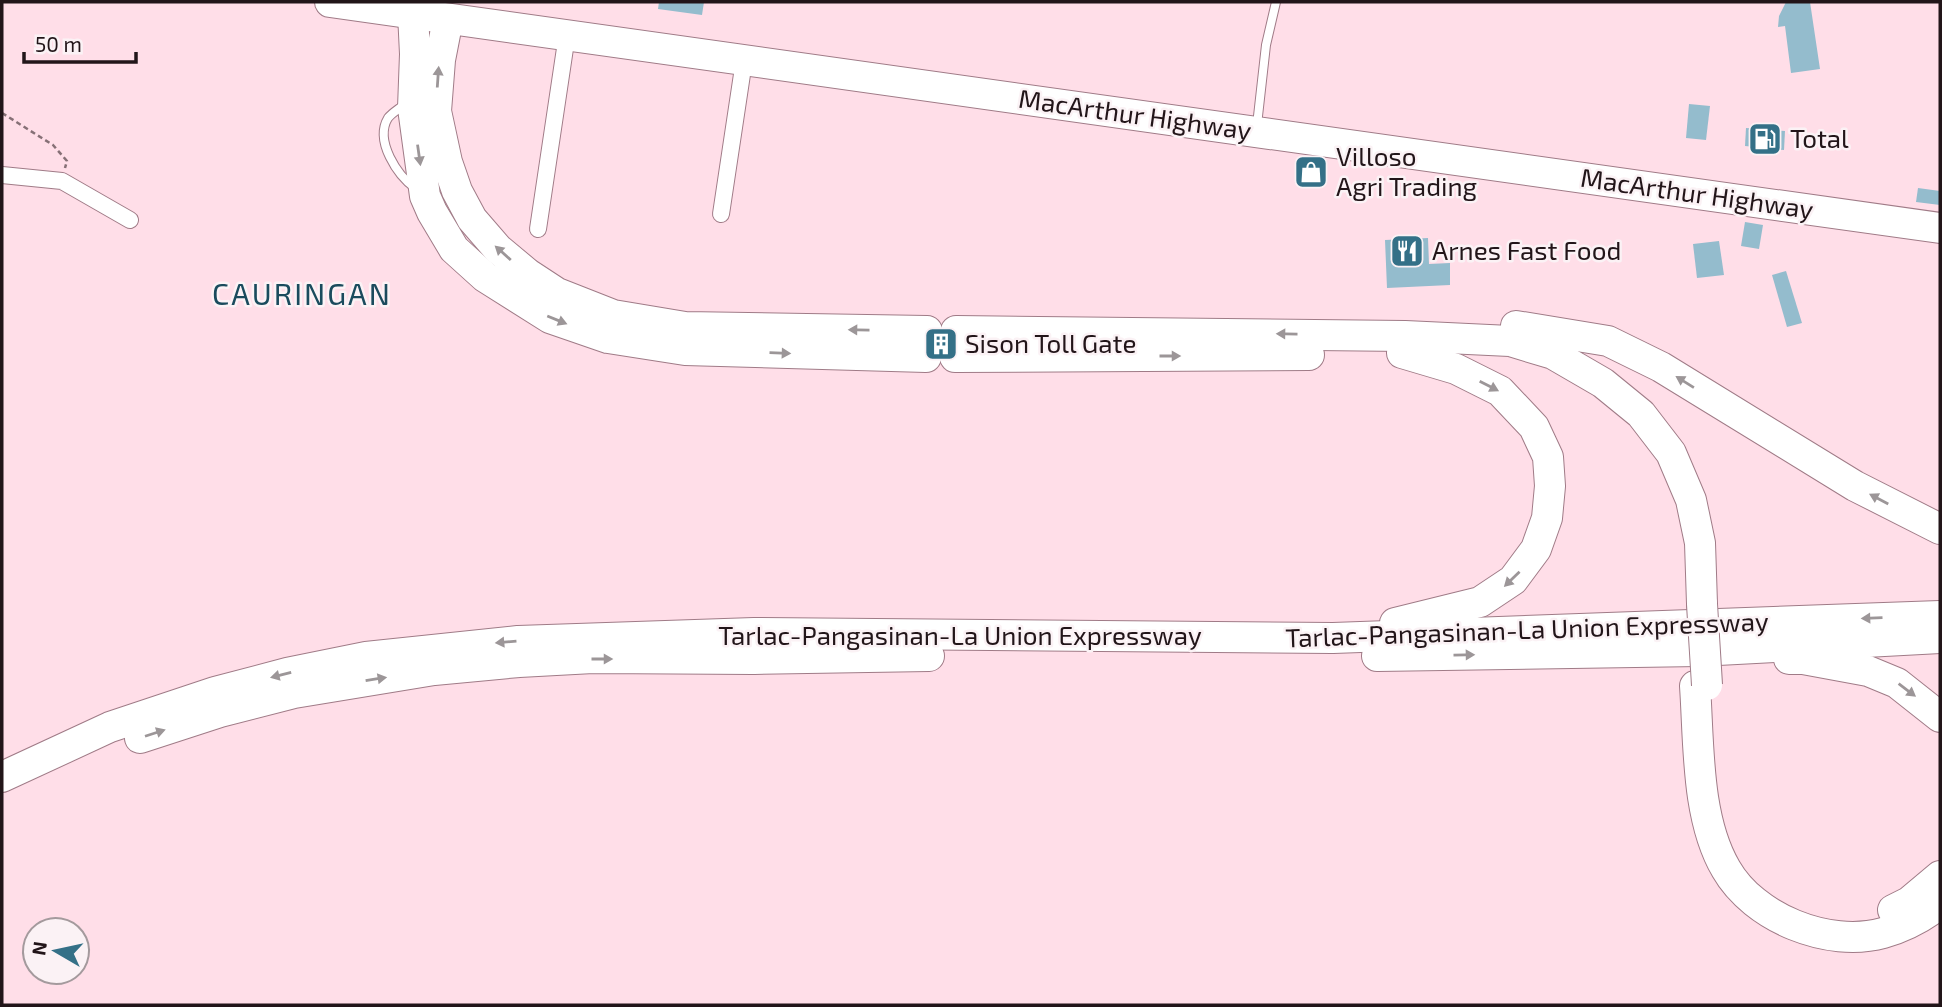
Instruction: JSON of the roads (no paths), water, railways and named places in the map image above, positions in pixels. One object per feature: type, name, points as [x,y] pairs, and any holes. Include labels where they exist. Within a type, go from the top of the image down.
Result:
[{"type":"highway","name":"MacArthur Highway","points":[[330,2],[1940,228]]},
{"type":"highway","points":[[413,13],[415,54],[424,109],[425,196],[454,249],[485,277],[550,318],[607,338],[685,350],[941,344],[1404,345],[1506,358],[1545,369],[1592,392],[1628,424],[1657,459],[1675,500],[1696,605],[1701,686],[1702,788],[1711,830],[1726,869],[1760,906],[1780,919],[1803,929],[1829,935],[1883,933],[1929,912],[1940,904]]},
{"type":"highway","points":[[447,19],[440,60],[424,109],[457,191],[472,219],[498,249],[528,274],[557,293],[613,315],[685,327],[941,344]]},
{"type":"highway","points":[[1404,345],[1512,325],[1608,341],[1661,367],[1854,486],[1940,530]]},
{"type":"highway","points":[[1333,638],[1480,602],[1513,580],[1536,550],[1547,518],[1550,486],[1548,457],[1534,427],[1500,391],[1404,345]]},
{"type":"highway","name":"Tarlac-Pangasinan-La Union Expressway","points":[[2,796],[122,744],[220,712],[319,689],[434,670],[519,662],[754,645],[1333,638],[1940,616]]},
{"type":"highway","name":"Tarlac-Pangasinan-La Union Expressway","points":[[2,778],[110,727],[215,692],[287,673],[366,657],[517,641],[754,645],[993,654],[1346,657],[1699,651],[1940,638]]},
{"type":"highway","points":[[1699,651],[1752,660],[1803,659],[1868,671],[1897,682],[1940,717]]},
{"type":"highway","points":[[1701,686],[1724,824],[1745,870],[1765,889],[1787,906],[1809,915],[1833,920],[1855,920],[1879,916],[1909,902],[1940,876]]},
{"type":"street","points":[[538,229],[567,35]]},
{"type":"street","points":[[721,214],[744,61]]},
{"type":"street","points":[[2,176],[62,181],[130,220]]},
{"type":"lane","points":[[1256,131],[1266,45],[1276,2]]},
{"type":"place","name":"Total","points":[[1765,139]]},
{"type":"place","name":"Villoso Agri Trading","points":[[1311,172]]},
{"type":"place","name":"Arnes Fast Food","points":[[1407,251]]},
{"type":"place","name":"Sison Toll Gate","points":[[941,344]]},
{"type":"district","name":"CAURINGAN","points":[[302,295]]}]
